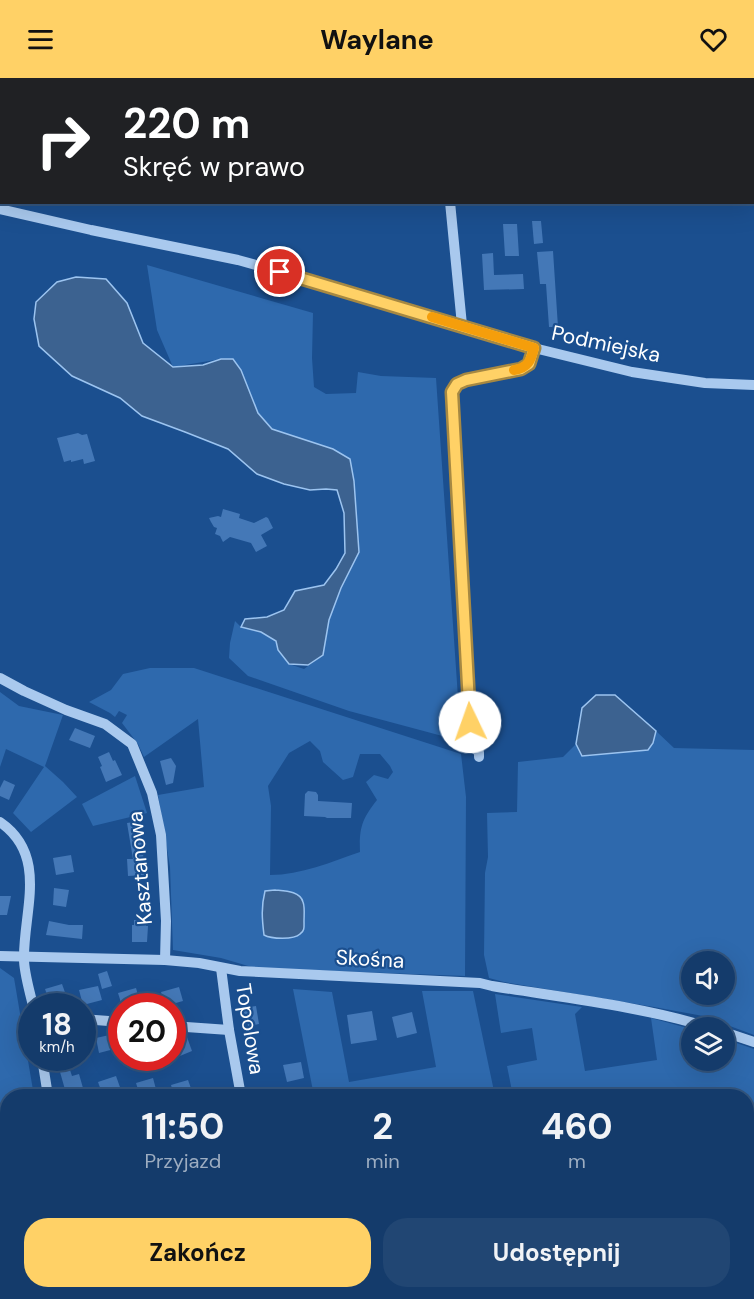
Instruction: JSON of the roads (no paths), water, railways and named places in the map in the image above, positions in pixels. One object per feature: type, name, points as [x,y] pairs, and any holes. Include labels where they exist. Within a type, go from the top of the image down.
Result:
[{"type":"street","points":[[450,204],[462,325]]},
{"type":"street","name":"Podmiejska","points":[[0,208],[91,230],[238,260],[534,348],[632,372],[705,383],[754,385]]},
{"type":"street","points":[[479,757],[479,752],[469,745],[470,722],[452,392],[457,384],[466,380],[521,369],[529,364],[534,348]]},
{"type":"street","name":"Kasztanowa","points":[[0,678],[66,710],[105,724],[132,744],[152,793],[161,835],[166,921],[165,960]]},
{"type":"street","points":[[0,822],[18,839],[28,864],[31,886],[23,957],[30,993]]},
{"type":"street","name":"Skośna","points":[[0,956],[165,960],[199,963],[240,971],[480,983],[681,1019]]},
{"type":"street","name":"Topolowa","points":[[221,968],[240,1089]]},
{"type":"street","points":[[186,1027],[229,1030]]},
{"type":"street","points":[[735,1036],[754,1042]]},
{"type":"street","points":[[44,1071],[47,1089]]}]
